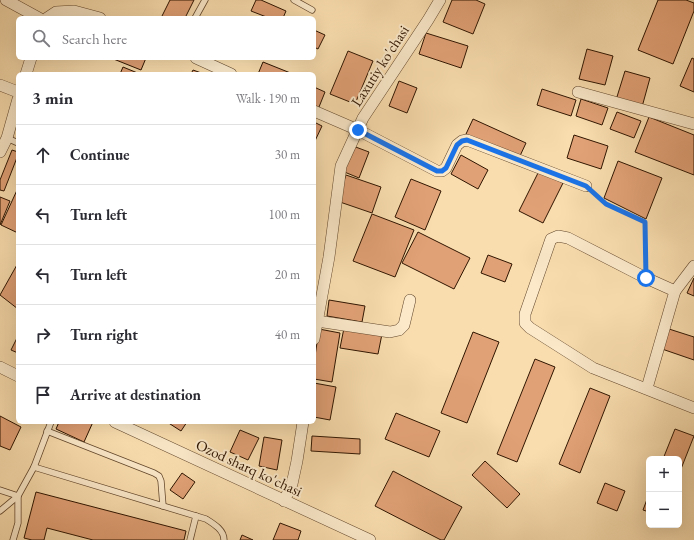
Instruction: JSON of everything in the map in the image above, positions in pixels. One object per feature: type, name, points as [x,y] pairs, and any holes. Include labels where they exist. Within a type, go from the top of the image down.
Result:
[{"type":"street","points":[[6,0],[35,16]]},
{"type":"street","name":"Laxutiy ko'chasi","points":[[316,328],[317,303],[329,257],[341,166],[363,118],[440,0]]},
{"type":"street","points":[[50,16],[56,12],[74,11],[93,16]]},
{"type":"street","points":[[27,72],[30,60]]},
{"type":"street","points":[[200,60],[227,72]]},
{"type":"street","points":[[0,85],[16,91]]},
{"type":"street","points":[[578,92],[694,124]]},
{"type":"street","points":[[0,152],[7,138],[16,106]]},
{"type":"street","points":[[316,112],[358,130],[437,171],[442,171],[446,168],[457,145],[462,141],[467,140],[586,186]]},
{"type":"street","points":[[675,291],[646,278],[568,238],[558,236],[551,239],[525,314],[525,323],[530,328],[593,368],[647,388],[694,408]]},
{"type":"street","points":[[647,388],[675,291],[694,266]]},
{"type":"street","points":[[317,322],[390,332],[399,330],[404,325],[410,300]]},
{"type":"street","points":[[0,367],[16,375]]},
{"type":"street","name":"Ozod sharq ko'chasi","points":[[119,424],[370,540]]},
{"type":"street","points":[[284,501],[292,484],[303,424]]},
{"type":"lane","points":[[196,16],[205,0]]},
{"type":"lane","points":[[294,0],[312,10]]},
{"type":"lane","points":[[7,138],[16,142]]},
{"type":"lane","points":[[0,511],[18,496],[34,467],[50,424]]},
{"type":"lane","points":[[48,431],[159,476],[161,481],[163,506]]},
{"type":"lane","points":[[34,467],[206,519],[216,525],[224,536],[224,540]]},
{"type":"lane","points":[[0,490],[18,496]]},
{"type":"lane","points":[[13,540],[18,524],[18,496]]},
{"type":"lane","points":[[190,540],[196,516]]},
{"type":"path","points":[[586,186],[606,204],[645,222],[646,278]]},
{"type":"building","points":[[170,0],[194,0],[186,16],[162,16]]},
{"type":"building","points":[[256,0],[261,0],[286,11],[284,16],[264,16],[251,11]]},
{"type":"building","points":[[452,0],[476,0],[485,4],[473,34],[443,22]]},
{"type":"building","points":[[658,0],[686,0],[694,3],[694,11],[673,64],[638,50]]},
{"type":"building","points":[[316,31],[325,35],[318,49],[316,48]]},
{"type":"building","points":[[426,33],[468,46],[461,68],[419,54]]},
{"type":"building","points":[[587,49],[613,56],[605,85],[579,79]]},
{"type":"building","points":[[348,51],[373,61],[355,104],[330,94]]},
{"type":"building","points":[[692,58],[694,59],[694,92],[680,86]]},
{"type":"building","points":[[116,60],[145,60],[141,70]]},
{"type":"building","points":[[263,62],[288,72],[259,72]]},
{"type":"building","points":[[123,67],[135,72],[121,72]]},
{"type":"building","points":[[625,71],[650,78],[642,107],[616,100]]},
{"type":"building","points":[[399,81],[417,88],[407,113],[389,106]]},
{"type":"building","points":[[316,88],[325,92],[317,112],[316,111]]},
{"type":"building","points":[[542,89],[576,100],[571,116],[537,105]]},
{"type":"building","points":[[581,99],[608,108],[602,125],[576,116]]},
{"type":"building","points":[[617,112],[641,121],[634,138],[610,129]]},
{"type":"building","points":[[649,117],[694,135],[694,175],[635,152]]},
{"type":"building","points":[[473,119],[526,143],[519,158],[466,134]]},
{"type":"building","points":[[316,123],[322,126],[316,139]]},
{"type":"building","points":[[574,135],[608,146],[601,169],[567,158]]},
{"type":"building","points":[[353,146],[369,152],[359,178],[342,171]]},
{"type":"building","points":[[12,150],[16,151],[16,160],[4,191],[0,190],[0,180]]},
{"type":"building","points":[[461,155],[488,170],[478,189],[451,174]]},
{"type":"building","points":[[618,161],[662,178],[646,219],[604,198]]},
{"type":"building","points":[[539,171],[563,183],[543,223],[519,211]]},
{"type":"building","points":[[346,175],[381,187],[372,213],[337,201]]},
{"type":"building","points":[[411,179],[441,191],[425,230],[395,217]]},
{"type":"building","points":[[16,192],[16,232],[1,225]]},
{"type":"building","points":[[0,197],[10,201],[0,225]]},
{"type":"building","points":[[372,214],[414,230],[395,277],[353,261]]},
{"type":"building","points":[[418,232],[470,258],[454,289],[402,263]]},
{"type":"building","points":[[488,255],[512,264],[505,282],[481,273]]},
{"type":"building","points":[[16,267],[16,307],[0,295]]},
{"type":"building","points":[[694,278],[694,296],[687,293]]},
{"type":"building","points":[[329,300],[365,306],[362,322],[327,316]]},
{"type":"building","points":[[344,328],[382,334],[378,354],[340,348]]},
{"type":"building","points":[[319,329],[340,333],[332,382],[316,379],[316,349]]},
{"type":"building","points":[[669,329],[694,337],[694,360],[662,349]]},
{"type":"building","points":[[473,332],[499,342],[467,423],[441,413]]},
{"type":"building","points":[[16,340],[16,352],[11,350]]},
{"type":"building","points":[[535,359],[555,367],[517,462],[497,454]]},
{"type":"building","points":[[316,383],[336,387],[330,420],[316,417]]},
{"type":"building","points":[[590,388],[610,396],[580,473],[559,464]]},
{"type":"building","points":[[396,413],[440,431],[429,457],[385,439]]},
{"type":"building","points":[[0,416],[21,427],[10,450],[0,446]]},
{"type":"building","points":[[58,424],[92,424],[84,442],[56,429]]},
{"type":"building","points":[[170,424],[186,424],[181,431]]},
{"type":"building","points":[[675,429],[694,436],[682,466],[682,456],[664,456]]},
{"type":"building","points":[[240,430],[259,438],[248,460],[230,452]]},
{"type":"building","points":[[312,436],[360,439],[360,454],[311,451]]},
{"type":"building","points":[[264,437],[282,440],[277,470],[259,466]]},
{"type":"building","points":[[485,461],[520,494],[507,508],[472,475]]},
{"type":"building","points":[[393,471],[462,507],[444,540],[441,540],[375,506]]},
{"type":"building","points":[[182,473],[195,482],[183,499],[170,490]]},
{"type":"building","points":[[605,483],[625,491],[617,511],[597,503]]},
{"type":"building","points":[[36,492],[186,531],[184,540],[93,540],[47,528],[44,540],[24,538]]},
{"type":"building","points":[[646,502],[646,511],[643,510]]},
{"type":"building","points":[[280,523],[301,531],[298,540],[273,540]]},
{"type":"building","points":[[242,535],[253,540],[240,540]]},
{"type":"route","points":[[358,130],[437,171],[442,171],[446,168],[457,145],[462,141],[467,140],[586,186],[606,204],[645,222],[646,278]]}]
